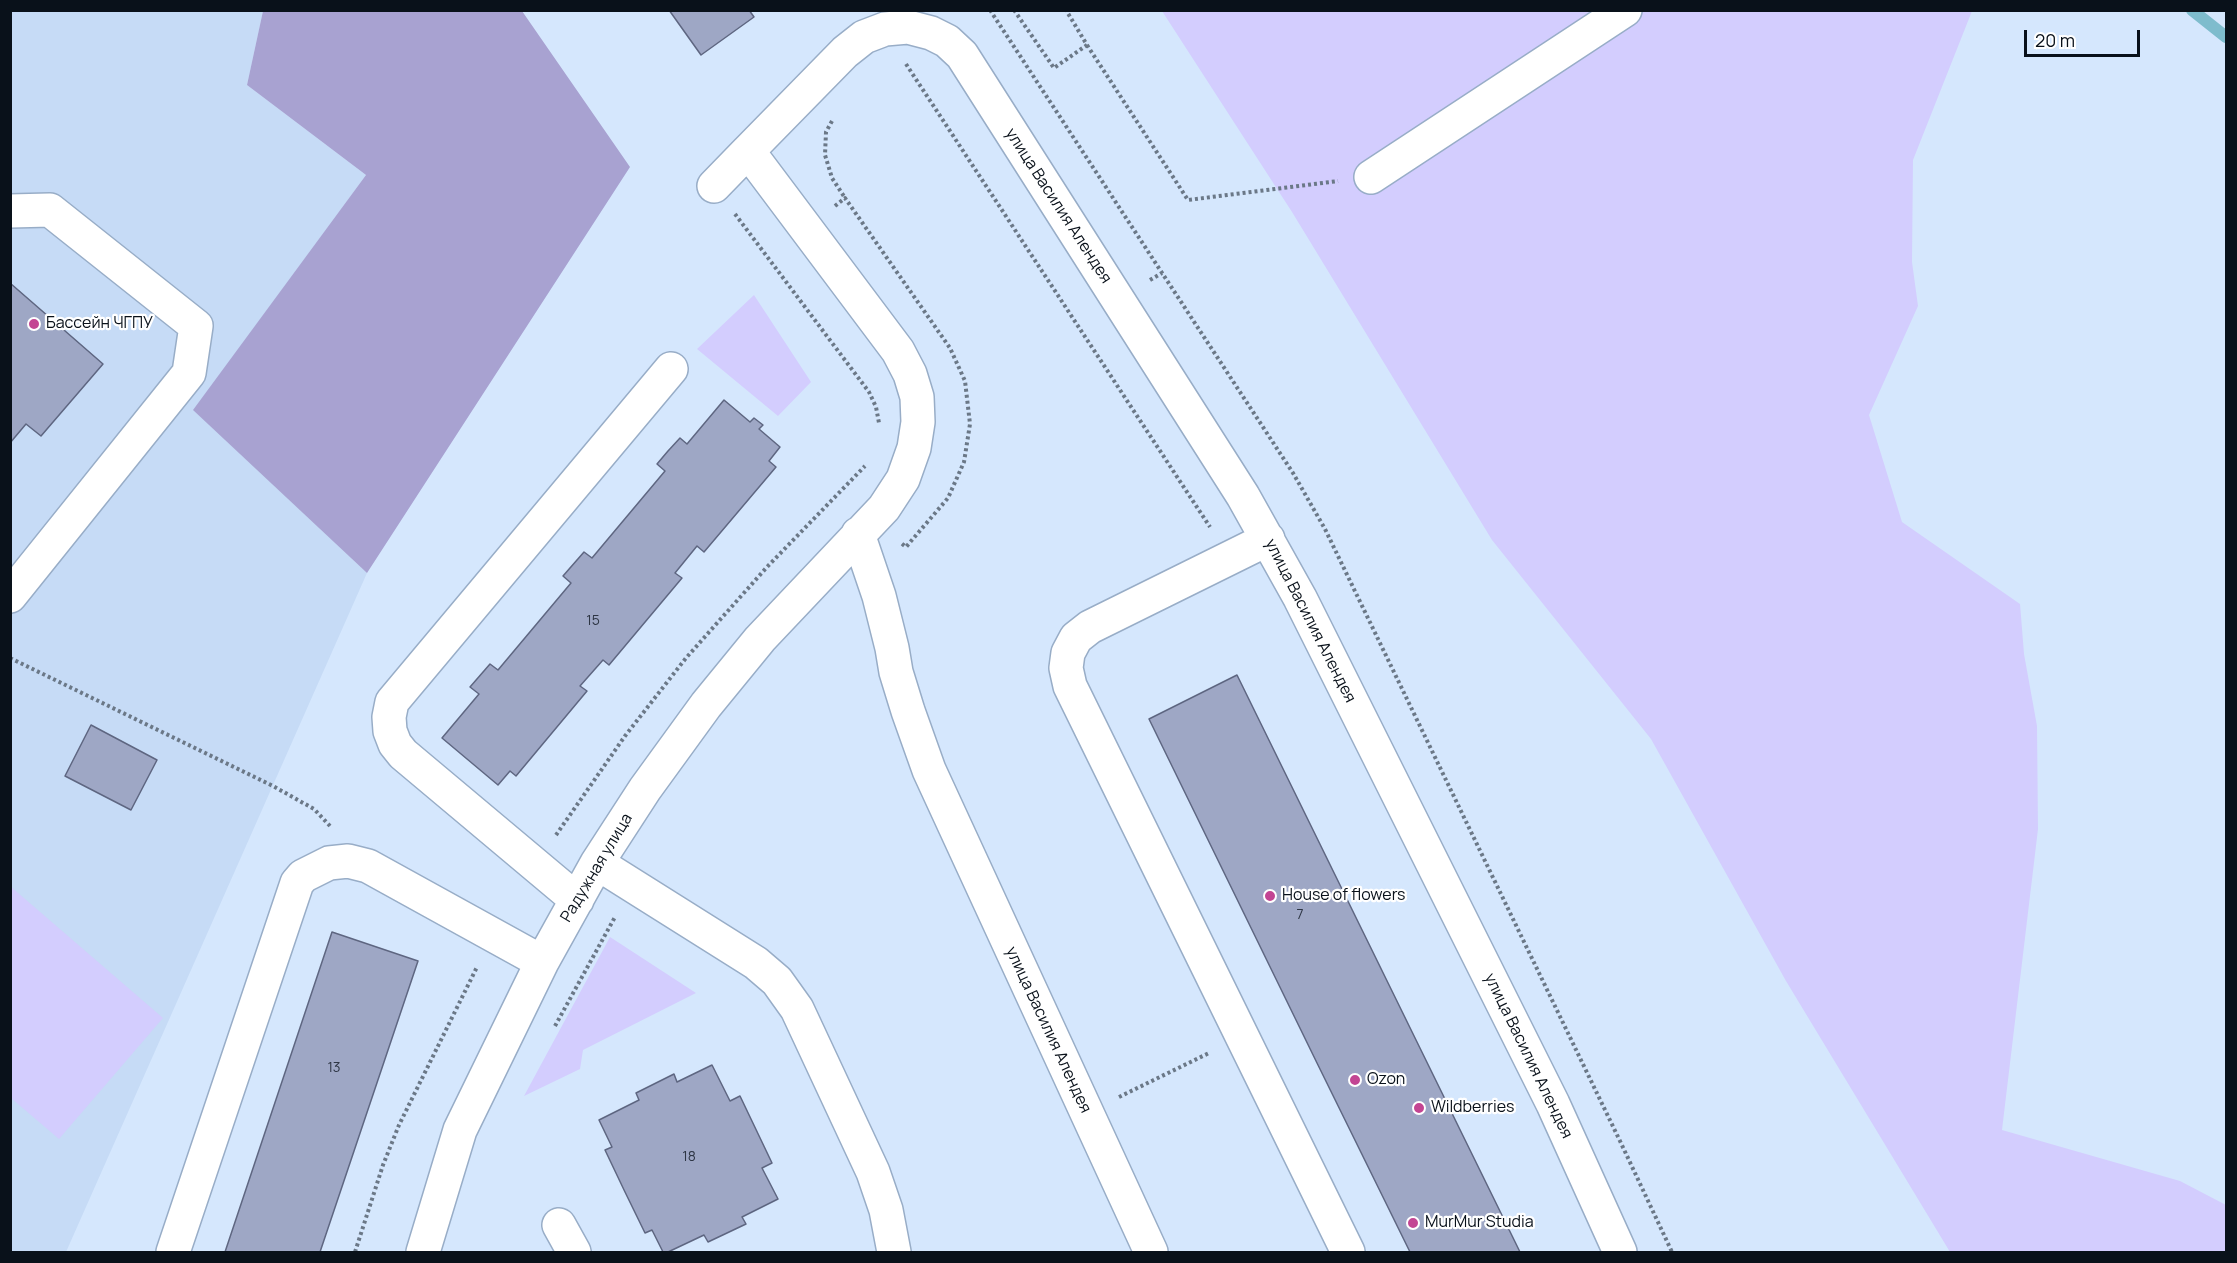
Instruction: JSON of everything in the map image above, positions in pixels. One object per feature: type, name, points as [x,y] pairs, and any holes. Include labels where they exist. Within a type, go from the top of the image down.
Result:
[{"type":"street","points":[[1371,177],[1625,10]]},
{"type":"street","points":[[714,186],[845,52],[864,37],[885,29],[908,27],[931,33]]},
{"type":"street","name":"улица Василия Алендея","points":[[931,33],[947,41],[962,55],[1216,451],[1268,539],[1300,598],[1553,1104],[1620,1252]]},
{"type":"street","name":"Радужная улица","points":[[423,1252],[460,1130],[542,962],[597,863],[645,789],[706,705],[760,639],[885,508],[903,478],[914,448],[918,422],[917,397],[910,374],[898,351],[748,152]]},
{"type":"street","points":[[10,211],[50,210],[196,326],[189,373],[10,596]]},
{"type":"street","points":[[577,900],[403,754],[395,744],[390,731],[389,717],[393,702],[671,369]]},
{"type":"street","name":"улица Василия Алендея","points":[[858,534],[879,596],[896,672],[917,741],[1150,1252]]},
{"type":"street","points":[[1268,539],[1090,627],[1076,639],[1068,653],[1066,668],[1070,686],[1348,1252]]},
{"type":"street","points":[[173,1252],[297,883],[316,868],[328,863],[348,861],[368,866],[542,962]]},
{"type":"street","points":[[597,863],[756,963],[777,981],[797,1009],[873,1172],[886,1210],[894,1252]]},
{"type":"path","points":[[1014,10],[1054,68],[1087,45]]},
{"type":"path","points":[[1066,10],[1188,200],[1371,177]]},
{"type":"path","points":[[931,33],[901,56],[1230,557]]},
{"type":"path","points":[[836,114],[826,132],[825,155],[832,178],[845,198]]},
{"type":"path","points":[[714,186],[869,392],[876,407],[879,423],[878,434]]},
{"type":"path","points":[[536,867],[624,736],[686,658],[767,567],[870,461]]},
{"type":"path","points":[[10,658],[273,786],[314,809],[368,866]]},
{"type":"path","points":[[549,1036],[633,885]]},
{"type":"path","points":[[355,1252],[383,1165],[399,1125],[493,934]]},
{"type":"path","points":[[1087,1113],[1242,1036]]},
{"type":"shaded area","points":[[10,11],[263,11],[247,85],[366,175],[194,410],[367,573],[66,1252],[10,1252]]},
{"type":"shaded area","points":[[263,11],[522,11],[630,167],[367,573],[193,410],[366,175],[247,85]]},
{"type":"shaded area","points":[[1162,11],[1972,11],[1913,160],[1912,262],[1918,306],[1869,415],[1902,522],[2020,604],[2024,654],[2037,726],[2038,829],[2002,1130],[2180,1181],[2226,1205],[2226,1252],[1950,1252],[1786,981],[1651,739],[1492,540],[1292,212]]},
{"type":"shaded area","points":[[754,295],[811,382],[778,416],[697,349]]},
{"type":"shaded area","points":[[10,886],[163,1018],[59,1139],[11,1098]]},
{"type":"shaded area","points":[[610,937],[696,993],[583,1050],[580,1069],[524,1096]]},
{"type":"building","points":[[669,10],[749,10],[754,17],[701,55]]},
{"type":"building","name":"Бассейн ЧГПУ","points":[[10,283],[103,364],[41,436],[26,424],[10,443]]},
{"type":"building","points":[[724,400],[750,422],[754,418],[763,425],[759,429],[780,447],[769,461],[776,467],[704,552],[697,546],[675,573],[682,578],[609,665],[603,660],[580,686],[587,691],[516,776],[510,771],[498,785],[442,738],[479,694],[470,687],[490,664],[498,670],[571,583],[563,576],[584,552],[592,558],[665,471],[657,464],[680,438],[687,444]]},
{"type":"building","points":[[1237,675],[1520,1252],[1410,1252],[1317,1063],[1149,719]]},
{"type":"building","points":[[91,725],[157,760],[131,810],[65,776]]},
{"type":"building","points":[[332,932],[418,961],[320,1252],[225,1252]]},
{"type":"building","points":[[712,1065],[730,1101],[740,1096],[772,1163],[762,1168],[778,1199],[742,1217],[746,1224],[708,1242],[704,1235],[668,1252],[663,1252],[652,1230],[645,1233],[625,1192],[605,1150],[612,1147],[599,1120],[639,1100],[636,1093],[674,1074],[677,1082]]},
{"type":"waterway","points":[[2192,10],[2226,37]]},
{"type":"place","name":"Бассейн ЧГПУ","points":[[34,324]]},
{"type":"place","name":"House of flowers","points":[[1270,896]]},
{"type":"place","name":"Ozon","points":[[1355,1080]]},
{"type":"place","name":"Wildberries","points":[[1419,1108]]},
{"type":"place","name":"MurMur Studia","points":[[1413,1223]]}]
